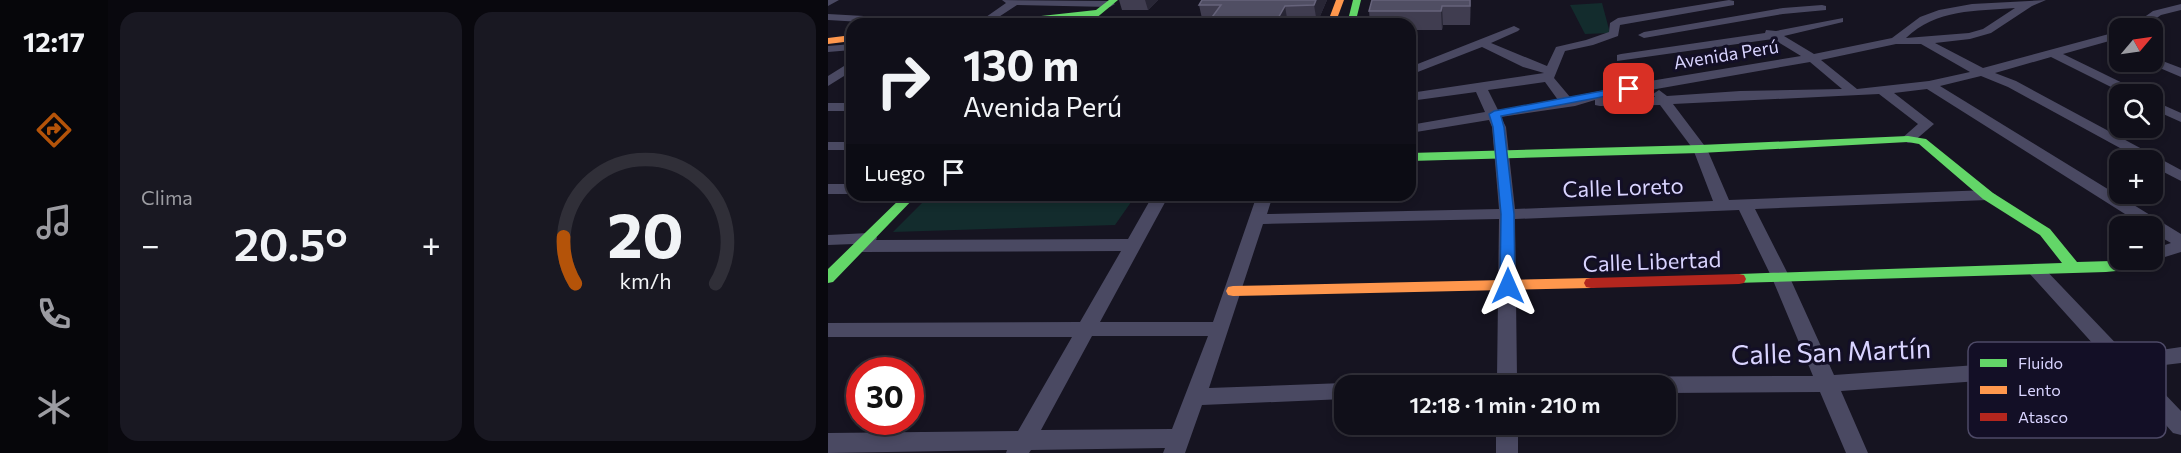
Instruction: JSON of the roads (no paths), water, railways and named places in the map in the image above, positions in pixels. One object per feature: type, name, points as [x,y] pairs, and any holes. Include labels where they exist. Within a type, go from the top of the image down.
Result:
[{"type":"street","points":[[828,3],[834,0]]},
{"type":"street","points":[[1332,18],[1340,0]]},
{"type":"street","points":[[1352,18],[1357,0]]},
{"type":"street","points":[[989,18],[1010,1],[1098,9]]},
{"type":"street","points":[[1549,75],[1560,49],[1589,44],[1614,34],[1615,23],[1622,20],[1728,2],[1774,35],[1812,58],[1854,93]]},
{"type":"street","points":[[1896,41],[1908,27],[1939,12],[2034,2]]},
{"type":"street","name":"Avenida Perú","points":[[1416,128],[1896,41],[1923,41],[1970,36],[1987,31],[2034,2]]},
{"type":"street","points":[[2150,18],[2157,13],[2181,7]]},
{"type":"street","points":[[1644,34],[1783,11],[1822,8]]},
{"type":"street","points":[[1037,18],[1098,9]]},
{"type":"street","points":[[828,16],[859,18]]},
{"type":"street","points":[[1621,58],[1774,35],[1839,20]]},
{"type":"street","points":[[1416,69],[1514,29]]},
{"type":"street","points":[[1482,43],[1549,75],[1567,102],[1666,101],[1740,95],[1854,93],[1929,85],[2109,37]]},
{"type":"street","points":[[828,39],[846,38]]},
{"type":"street","points":[[2103,38],[2109,41]]},
{"type":"street","points":[[1923,41],[1964,64],[2012,84],[2181,176]]},
{"type":"street","points":[[828,49],[846,48]]},
{"type":"street","points":[[2050,52],[2114,84]]},
{"type":"street","points":[[2163,65],[2181,73]]},
{"type":"street","points":[[833,79],[846,69]]},
{"type":"street","points":[[1416,96],[1549,75]]},
{"type":"street","points":[[1650,85],[1666,101],[1700,149],[1723,206]]},
{"type":"street","points":[[1929,85],[2181,244]]},
{"type":"street","points":[[1480,87],[1498,127],[1507,214],[1507,375]]},
{"type":"street","points":[[1882,90],[1927,124],[1915,140]]},
{"type":"street","points":[[828,107],[846,107]]},
{"type":"street","points":[[2163,109],[2181,118]]},
{"type":"street","points":[[1416,158],[1915,140],[1932,147],[1988,195],[2049,234],[2073,267]]},
{"type":"street","points":[[828,146],[846,146]]},
{"type":"street","points":[[828,189],[846,189]]},
{"type":"street","name":"Calle Loreto","points":[[1259,219],[1507,214],[1988,195]]},
{"type":"street","points":[[828,278],[905,201]]},
{"type":"street","points":[[1021,447],[1088,330],[1158,201]]},
{"type":"street","points":[[828,443],[1021,447],[1177,445],[1264,201]]},
{"type":"street","points":[[1745,206],[1781,278],[1857,453]]},
{"type":"street","points":[[828,240],[1132,245]]},
{"type":"street","points":[[2163,251],[2181,244]]},
{"type":"street","name":"Calle Libertad","points":[[1233,291],[1508,286],[2073,267],[2109,269]]},
{"type":"street","points":[[2035,269],[2103,342]]},
{"type":"street","points":[[828,330],[1220,329]]},
{"type":"street","name":"Calle San Martín","points":[[2166,357],[2181,355]]},
{"type":"street","name":"Calle San Martín","points":[[1676,384],[1827,384],[1968,374]]},
{"type":"street","points":[[1195,397],[1334,391]]},
{"type":"street","points":[[2166,410],[2181,426]]},
{"type":"street","points":[[1507,435],[1507,453]]}]
